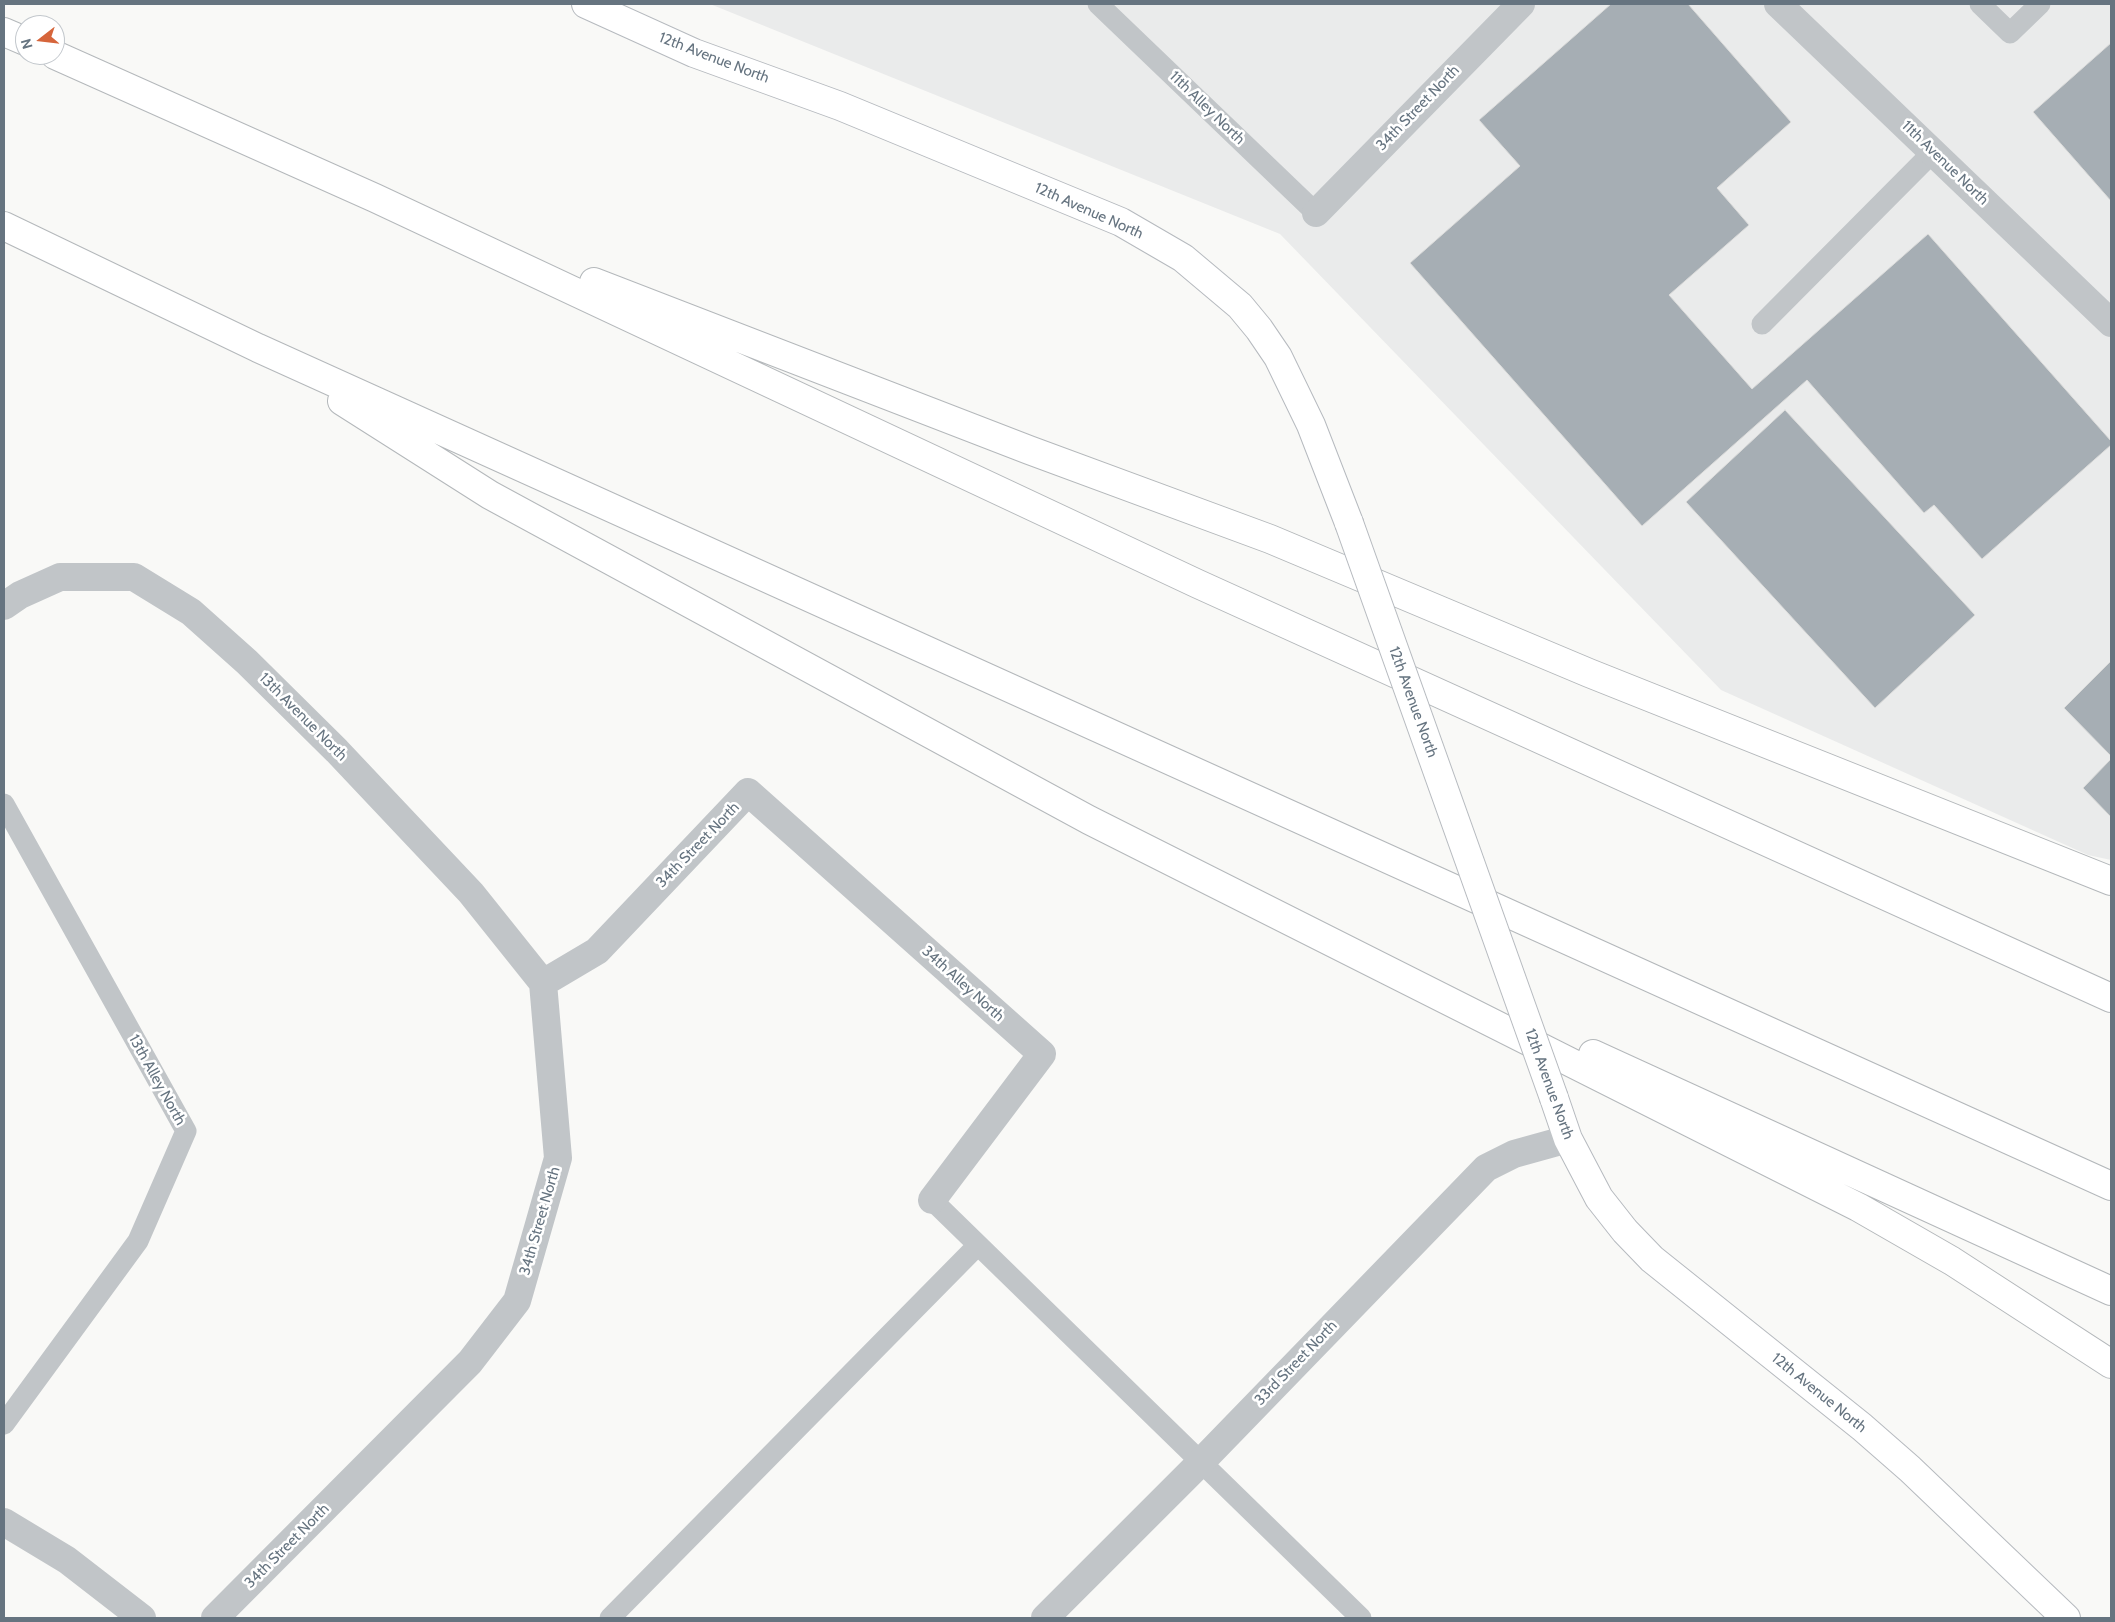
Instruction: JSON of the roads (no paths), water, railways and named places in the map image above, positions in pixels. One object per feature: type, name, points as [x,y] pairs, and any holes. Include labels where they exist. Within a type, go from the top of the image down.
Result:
[{"type":"main road","name":"12th Avenue North","points":[[586,4],[694,53],[840,106],[1121,222],[1183,258],[1240,306],[1260,329],[1278,357],[1311,425],[1350,522],[1568,1139],[1599,1198],[1625,1231],[1652,1259],[1862,1427],[1910,1469],[2066,1618]]},
{"type":"main road","points":[[65,59],[375,198],[1198,584],[2111,998]]},
{"type":"main road","points":[[375,198],[1029,450],[1270,538],[1589,672],[2111,881]]},
{"type":"main road","points":[[4,226],[258,348],[2111,1186]]},
{"type":"main road","points":[[258,348],[490,495],[1089,820],[1858,1207],[1952,1261],[2111,1364]]},
{"type":"main road","points":[[1153,852],[2111,1291]]},
{"type":"street","name":"34th Street North","points":[[1316,213],[1521,4]]},
{"type":"street","name":"11th Avenue North","points":[[1788,7],[1933,152],[2111,323]]},
{"type":"street","name":"13th Avenue North","points":[[4,606],[20,595],[60,577],[134,577],[191,612],[247,662],[337,751],[471,893],[543,983]]},
{"type":"street","name":"34th Street North","points":[[215,1618],[470,1362],[517,1301],[558,1158],[543,983],[597,951],[748,792]]},
{"type":"street","name":"34th Alley North","points":[[748,792],[1042,1054],[932,1200]]},
{"type":"street","name":"33rd Street North","points":[[1045,1618],[1201,1462],[1486,1168],[1514,1154],[1568,1139]]},
{"type":"street","points":[[4,1522],[67,1560],[142,1618]]},
{"type":"lane","name":"11th Alley North","points":[[1098,4],[1316,213]]},
{"type":"lane","points":[[1980,4],[2010,33],[2040,4]]},
{"type":"lane","points":[[1762,324],[1933,152]]},
{"type":"lane","name":"13th Alley North","points":[[4,804],[186,1131],[138,1241],[4,1424]]},
{"type":"lane","points":[[932,1200],[1361,1618]]},
{"type":"lane","points":[[610,1618],[978,1245]]}]
